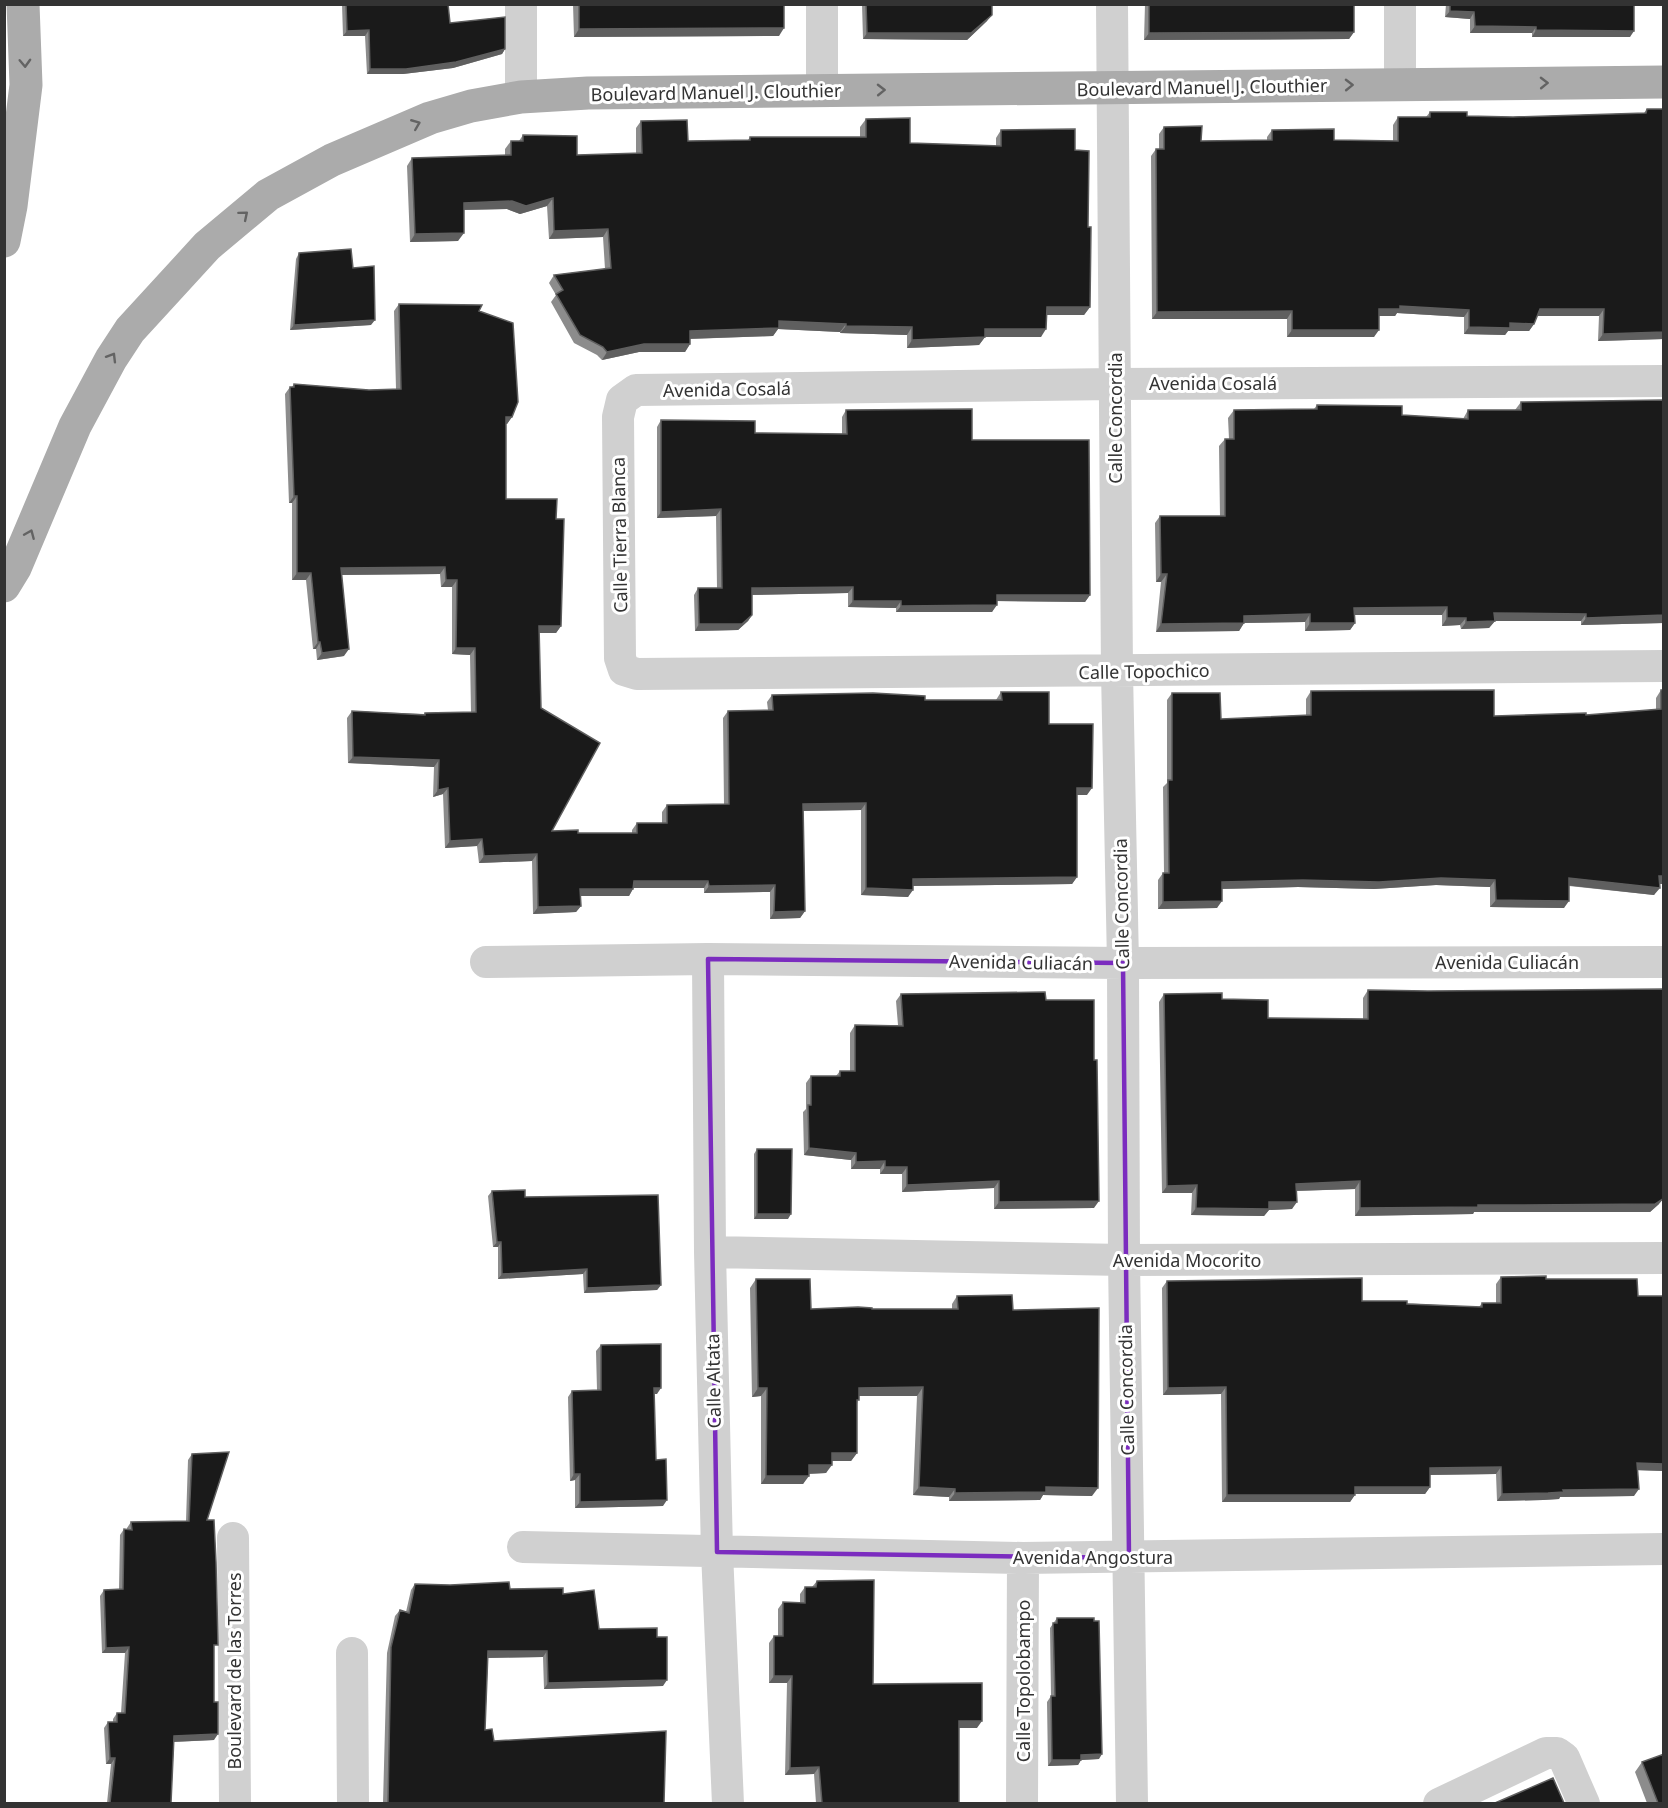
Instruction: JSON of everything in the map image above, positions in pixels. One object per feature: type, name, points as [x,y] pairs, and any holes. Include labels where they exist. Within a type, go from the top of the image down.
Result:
[{"type":"main road","points":[[4,241],[11,206],[26,86],[23,4]]},
{"type":"main road","name":"Boulevard Manuel J. Clouthier","points":[[4,586],[15,568],[75,426],[111,359],[130,330],[207,246],[268,195],[332,160],[430,118],[471,106],[521,97],[668,92],[1664,82]]},
{"type":"street","points":[[521,4],[521,97]]},
{"type":"street","points":[[822,4],[822,91]]},
{"type":"street","name":"Calle Concordia","points":[[1112,4],[1117,672],[1123,963],[1124,1260],[1132,1803]]},
{"type":"street","points":[[1400,4],[1400,85]]},
{"type":"street","name":"Avenida Cosalá","points":[[622,400],[636,390],[1115,384],[1664,381]]},
{"type":"street","name":"Calle Tierra Blanca","points":[[622,400],[618,417],[618,440],[620,658],[624,670]]},
{"type":"street","name":"Calle Topochico","points":[[624,670],[637,674],[1664,666]]},
{"type":"street","name":"Avenida Culiacán","points":[[486,962],[708,959],[1123,963],[1664,962]]},
{"type":"street","name":"Calle Altata","points":[[708,959],[710,1252],[717,1552],[728,1803]]},
{"type":"street","name":"Avenida Mocorito","points":[[710,1252],[1124,1260],[1664,1258]]},
{"type":"street","name":"Boulevard de las Torres","points":[[233,1538],[235,1803]]},
{"type":"street","name":"Avenida Angostura","points":[[523,1547],[1023,1558],[1664,1550]]},
{"type":"street","name":"Calle Topolobampo","points":[[1022,1803],[1023,1558]]},
{"type":"street","points":[[352,1653],[353,1803]]},
{"type":"street","points":[[1439,1803],[1546,1754],[1557,1753],[1564,1758],[1584,1803]]},
{"type":"highlighted area","points":[[708,959],[1123,963],[1129,1558],[717,1552]]},
{"type":"building","points":[[346,4],[448,4],[450,23],[505,17],[505,49],[456,62],[406,69],[370,69],[369,30],[347,31]]},
{"type":"building","points":[[579,4],[784,4],[784,28],[579,29]]},
{"type":"building","points":[[866,4],[992,4],[992,15],[971,33],[867,33]]},
{"type":"building","points":[[1149,4],[1354,4],[1354,32],[1149,33]]},
{"type":"building","points":[[1450,4],[1634,4],[1634,31],[1536,30],[1536,27],[1475,26],[1474,12],[1450,11]]},
{"type":"building","points":[[1647,109],[1664,109],[1664,332],[1603,334],[1604,309],[1540,309],[1534,324],[1510,323],[1510,328],[1469,327],[1469,310],[1400,306],[1400,309],[1379,309],[1379,330],[1292,330],[1292,311],[1157,312],[1156,149],[1164,149],[1164,127],[1202,126],[1201,141],[1272,140],[1272,130],[1334,129],[1334,140],[1398,141],[1398,117],[1430,117],[1430,112],[1467,112],[1467,116],[1513,117],[1646,113]]},
{"type":"building","points":[[910,118],[910,143],[1001,146],[1001,130],[1075,129],[1075,150],[1089,151],[1090,307],[1047,307],[1046,329],[985,329],[985,337],[912,340],[912,327],[846,326],[846,324],[779,321],[779,328],[690,331],[690,344],[644,344],[607,352],[603,347],[580,335],[556,294],[563,290],[554,275],[611,268],[608,229],[554,231],[553,198],[526,206],[512,201],[464,203],[464,233],[415,234],[412,158],[511,155],[511,141],[523,141],[523,135],[577,136],[577,155],[642,153],[641,121],[687,120],[688,141],[750,140],[750,137],[866,137],[866,119]]},
{"type":"building","points":[[351,249],[353,268],[374,266],[375,320],[294,325],[299,253]]},
{"type":"building","points":[[399,304],[482,305],[479,311],[513,323],[518,402],[512,417],[506,417],[506,499],[557,499],[556,519],[564,519],[561,626],[539,626],[541,708],[600,743],[552,831],[637,833],[637,823],[667,823],[667,805],[729,804],[728,711],[773,710],[772,695],[873,693],[925,696],[925,700],[1002,700],[1001,692],[1049,692],[1049,724],[1093,724],[1092,788],[1077,788],[1077,877],[913,879],[913,890],[866,888],[866,803],[803,804],[805,911],[774,912],[775,885],[709,886],[708,881],[634,881],[633,889],[580,889],[581,906],[538,907],[537,854],[484,856],[482,839],[450,841],[448,788],[438,790],[439,760],[353,757],[352,711],[425,715],[425,713],[476,712],[475,648],[456,648],[457,580],[446,580],[445,567],[341,568],[349,649],[322,653],[320,642],[318,642],[311,573],[297,573],[297,496],[294,496],[290,387],[294,387],[294,384],[369,390],[401,389]]},
{"type":"building","points":[[1664,400],[1664,615],[1586,618],[1586,614],[1494,613],[1495,621],[1466,622],[1466,618],[1447,618],[1447,607],[1354,608],[1355,623],[1310,623],[1310,614],[1244,616],[1244,623],[1161,624],[1167,574],[1161,574],[1160,516],[1225,516],[1225,439],[1234,439],[1234,410],[1317,409],[1317,405],[1402,406],[1402,415],[1468,419],[1468,410],[1521,410],[1521,402]]},
{"type":"building","points":[[972,409],[972,440],[1089,440],[1090,595],[997,595],[997,605],[901,606],[901,601],[853,601],[853,587],[752,588],[752,615],[742,624],[699,624],[698,588],[722,588],[721,509],[661,512],[661,420],[755,421],[755,433],[847,434],[846,410]]},
{"type":"building","points":[[1494,690],[1494,716],[1586,713],[1586,715],[1661,709],[1661,690],[1664,690],[1664,876],[1659,876],[1660,888],[1569,878],[1569,901],[1496,900],[1495,880],[1441,878],[1379,882],[1303,880],[1222,882],[1222,901],[1163,902],[1163,873],[1169,873],[1168,780],[1172,780],[1172,693],[1220,693],[1221,719],[1311,715],[1311,691]]},
{"type":"building","points":[[1664,989],[1664,1198],[1655,1204],[1360,1208],[1360,1181],[1296,1184],[1297,1202],[1269,1202],[1269,1209],[1196,1208],[1197,1185],[1167,1186],[1164,994],[1222,993],[1222,999],[1268,1000],[1268,1018],[1368,1019],[1368,990]]},
{"type":"building","points":[[1045,992],[1046,1000],[1094,1000],[1099,1201],[999,1202],[999,1181],[907,1185],[907,1167],[885,1167],[885,1161],[856,1162],[856,1153],[809,1148],[808,1105],[811,1105],[811,1076],[840,1076],[840,1071],[855,1071],[855,1025],[903,1026],[901,994]]},
{"type":"building","points":[[757,1149],[792,1149],[791,1214],[757,1214]]},
{"type":"building","points":[[525,1190],[525,1197],[658,1195],[661,1285],[587,1288],[587,1269],[502,1274],[501,1242],[497,1242],[492,1191]]},
{"type":"building","points":[[1546,1276],[1546,1279],[1637,1279],[1638,1296],[1664,1296],[1664,1464],[1637,1463],[1639,1489],[1502,1494],[1501,1467],[1430,1468],[1430,1487],[1355,1487],[1355,1495],[1227,1495],[1226,1387],[1168,1388],[1167,1281],[1362,1278],[1362,1301],[1407,1301],[1407,1304],[1482,1307],[1482,1303],[1501,1303],[1501,1277]]},
{"type":"building","points":[[756,1279],[810,1279],[811,1309],[858,1307],[958,1309],[957,1296],[1012,1295],[1013,1310],[1099,1308],[1098,1488],[1046,1487],[1046,1492],[955,1493],[955,1489],[919,1487],[923,1387],[859,1388],[857,1453],[832,1453],[832,1465],[809,1465],[809,1476],[766,1476],[767,1388],[758,1388]]},
{"type":"building","points":[[661,1344],[661,1388],[654,1388],[656,1460],[666,1459],[667,1500],[580,1502],[580,1474],[574,1474],[572,1391],[601,1390],[601,1345]]},
{"type":"building","points":[[229,1452],[207,1520],[214,1520],[218,1645],[214,1645],[214,1702],[218,1702],[218,1734],[174,1736],[171,1803],[110,1803],[115,1758],[110,1758],[108,1722],[117,1722],[117,1713],[125,1713],[129,1647],[106,1648],[104,1590],[123,1589],[124,1529],[132,1530],[131,1522],[189,1521],[192,1454]]},
{"type":"building","points":[[874,1580],[873,1684],[982,1683],[982,1721],[959,1721],[959,1803],[822,1803],[819,1767],[790,1768],[792,1676],[774,1676],[774,1636],[783,1636],[783,1602],[805,1603],[805,1587],[816,1587],[817,1581]]},
{"type":"building","points":[[509,1582],[510,1589],[563,1588],[563,1594],[594,1590],[599,1629],[657,1628],[657,1637],[667,1637],[667,1680],[548,1683],[547,1651],[488,1651],[485,1730],[492,1729],[494,1741],[666,1731],[664,1803],[388,1803],[391,1647],[400,1610],[409,1613],[415,1584]]},
{"type":"building","points":[[1057,1618],[1094,1618],[1094,1621],[1099,1621],[1102,1754],[1081,1755],[1081,1760],[1052,1760],[1051,1696],[1055,1696],[1053,1623],[1057,1623]]},
{"type":"building","points":[[1664,1754],[1664,1803],[1658,1803],[1642,1762]]},
{"type":"building","points":[[1553,1778],[1564,1803],[1495,1803]]}]
